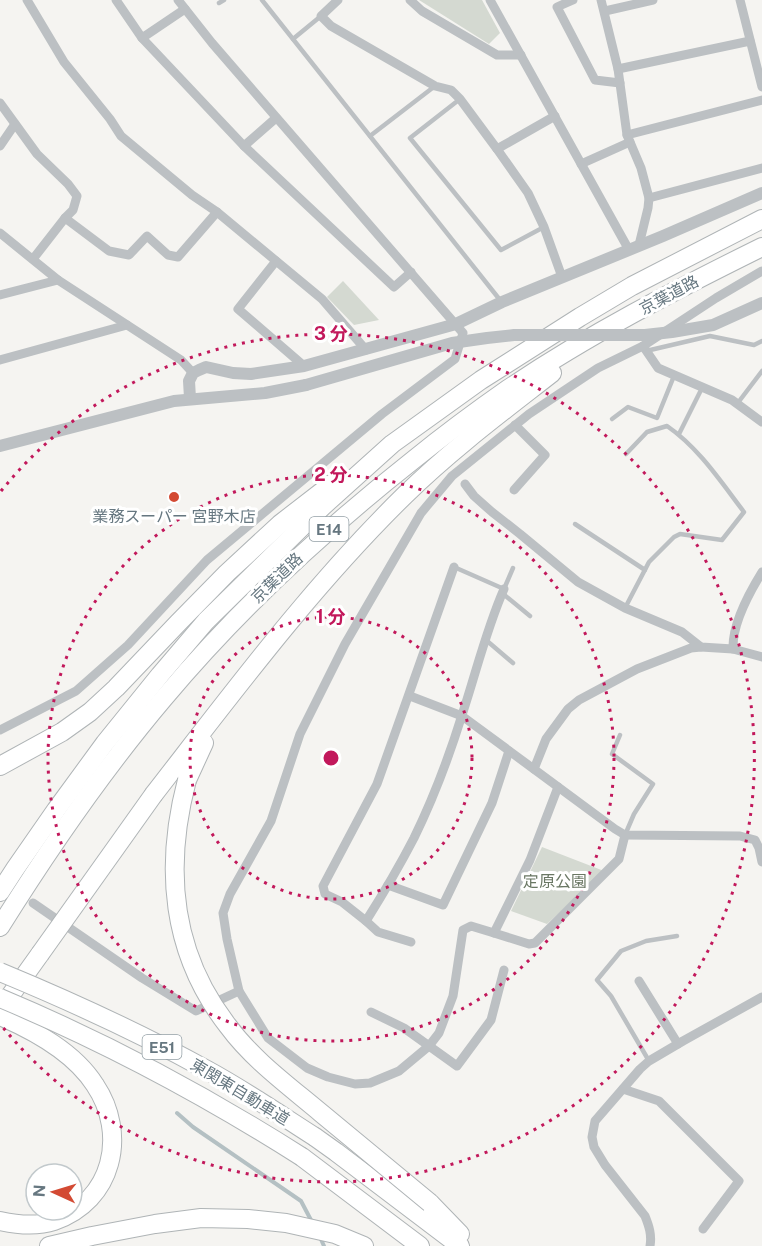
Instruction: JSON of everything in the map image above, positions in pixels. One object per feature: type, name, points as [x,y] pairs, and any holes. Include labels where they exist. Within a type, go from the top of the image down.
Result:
[{"type":"highway","name":"京葉道路","points":[[0,892],[105,743],[206,621],[322,507],[392,444],[481,380],[580,317],[652,275],[762,219]]},
{"type":"highway","name":"京葉道路","points":[[0,927],[39,866],[120,752],[164,698],[211,645],[279,576],[345,514],[451,430],[508,389],[566,352],[644,308],[762,247]]},
{"type":"highway","points":[[0,1221],[21,1225],[55,1220],[86,1201],[100,1184],[109,1167],[112,1129],[107,1107],[97,1086],[85,1070],[69,1056],[44,1038],[4,1015],[40,954],[154,794],[256,664],[365,536],[441,462],[479,430],[644,308]]},
{"type":"highway","points":[[0,766],[62,732],[90,712],[227,573],[280,524],[328,486],[392,444]]},
{"type":"highway","points":[[256,664],[211,729],[197,755],[180,807],[176,832],[174,888],[179,922],[185,942],[202,986],[215,1009],[245,1047],[426,1210],[472,1246]]},
{"type":"highway","points":[[0,759],[34,744],[90,712]]},
{"type":"highway","name":"東関東自動車道","points":[[0,972],[93,1013],[206,1070],[264,1104],[426,1210],[460,1246]]},
{"type":"highway","name":"東関東自動車道","points":[[0,998],[147,1067],[252,1125],[302,1157],[413,1241]]},
{"type":"highway","points":[[49,1246],[92,1236],[201,1218],[286,1223],[335,1234],[364,1246]]},
{"type":"street","points":[[27,0],[64,62],[121,136],[322,299],[366,350]]},
{"type":"street","points":[[116,0],[142,38],[244,146],[394,287],[411,272]]},
{"type":"street","points":[[0,730],[76,691],[128,645],[207,560],[382,414],[455,359],[463,333],[212,44],[178,0]]},
{"type":"street","points":[[410,0],[422,11],[497,55],[521,56]]},
{"type":"street","points":[[490,0],[581,164],[634,248]]},
{"type":"street","points":[[573,0],[557,7],[595,80],[620,83]]},
{"type":"street","points":[[601,0],[618,69],[629,138],[641,168],[649,198],[634,248]]},
{"type":"street","points":[[605,11],[653,0]]},
{"type":"street","points":[[740,0],[762,87]]},
{"type":"street","points":[[336,1],[321,16],[331,26],[435,86],[451,90],[460,99],[528,193],[544,227],[562,278]]},
{"type":"street","points":[[142,38],[185,9]]},
{"type":"street","points":[[618,69],[750,41]]},
{"type":"street","points":[[581,164],[629,138],[762,100]]},
{"type":"street","points":[[0,103],[37,154],[77,196],[73,210],[33,259]]},
{"type":"street","points":[[497,149],[555,116]]},
{"type":"street","points":[[244,146],[276,118]]},
{"type":"street","points":[[0,146],[15,124]]},
{"type":"street","points":[[649,198],[762,168]]},
{"type":"street","points":[[190,398],[189,381],[193,373],[206,367],[251,374],[304,366],[456,324],[502,302],[762,193]]},
{"type":"street","points":[[65,218],[109,251],[129,255],[147,236],[168,255],[178,257],[217,212]]},
{"type":"street","points":[[0,233],[58,280],[181,360],[193,373]]},
{"type":"street","points":[[276,261],[238,309],[304,366]]},
{"type":"street","points":[[625,835],[619,859],[535,943],[529,945],[471,926],[463,930],[453,996],[439,1033],[429,1046],[399,1071],[370,1083],[355,1084],[328,1077],[307,1068],[268,1038],[239,991],[226,939],[223,913],[230,894],[270,821],[300,734],[345,644],[421,513],[452,476],[529,414],[598,368],[645,348],[725,293],[762,271]]},
{"type":"street","points":[[0,295],[58,280]]},
{"type":"street","points":[[0,446],[174,400],[265,393],[306,385],[452,343],[514,335],[645,335],[672,332],[713,325],[762,303]]},
{"type":"street","points":[[0,360],[127,325]]},
{"type":"street","points":[[645,348],[658,368],[732,400],[762,422]]},
{"type":"street","points":[[514,490],[545,455],[515,425]]},
{"type":"street","points":[[465,484],[474,496],[492,512],[578,582],[625,608],[682,632],[701,647]]},
{"type":"street","points":[[411,942],[378,932],[342,902],[325,894],[323,886],[377,784],[454,567]]},
{"type":"street","points":[[733,649],[738,620],[762,572]]},
{"type":"street","points":[[366,921],[413,839],[430,802],[462,716],[503,591]]},
{"type":"street","points":[[534,768],[546,739],[568,708],[637,669],[691,648],[701,647],[733,649],[762,657]]},
{"type":"street","points":[[410,696],[462,716],[625,835],[741,836],[755,840],[762,862]]},
{"type":"street","points":[[388,885],[443,905],[492,803],[509,751]]},
{"type":"street","points":[[494,933],[530,860],[558,787]]},
{"type":"street","points":[[33,903],[142,978],[196,1011],[239,991]]},
{"type":"street","points":[[371,1012],[404,1028],[458,1066],[491,1020],[504,970]]},
{"type":"street","points":[[639,981],[678,1044]]},
{"type":"street","points":[[650,1246],[650,1226],[645,1216],[605,1165],[594,1147],[592,1137],[595,1121],[640,1069],[650,1061],[762,997]]},
{"type":"street","points":[[623,1089],[659,1101],[739,1181],[703,1229]]},
{"type":"lane","points":[[262,0],[502,302]]},
{"type":"lane","points":[[293,39],[321,16]]},
{"type":"lane","points":[[370,136],[435,86]]},
{"type":"lane","points":[[460,99],[410,138],[501,250],[544,227]]},
{"type":"lane","points":[[645,348],[710,336],[754,345],[762,341]]},
{"type":"lane","points":[[737,404],[761,374]]},
{"type":"lane","points":[[612,419],[628,407],[657,418],[674,376]]},
{"type":"lane","points":[[679,434],[702,388]]},
{"type":"lane","points":[[625,608],[649,562],[674,537],[680,534],[723,540],[744,512],[694,448],[667,426],[647,432],[626,454]]},
{"type":"lane","points":[[575,524],[645,570]]},
{"type":"lane","points":[[454,567],[503,591],[530,616]]},
{"type":"lane","points":[[503,591],[513,568]]},
{"type":"lane","points":[[486,640],[513,663]]},
{"type":"lane","points":[[620,735],[612,754],[653,784],[634,814],[625,835]]},
{"type":"lane","points":[[650,1061],[611,996],[597,980],[621,951],[646,940],[677,936]]},
{"type":"green space","points":[[419,0],[482,0],[500,33],[489,44]]},
{"type":"green space","points":[[343,281],[379,320],[354,325],[327,297]]},
{"type":"green space","name":"定原公園","points":[[542,847],[604,871],[547,924],[511,911]]},
{"type":"waterway","points":[[177,1113],[193,1127],[301,1201],[312,1222]]},
{"type":"waterway","points":[[320,1237],[324,1246]]},
{"type":"place","name":"業務スーパー 宮野木店","points":[[174,497]]}]
